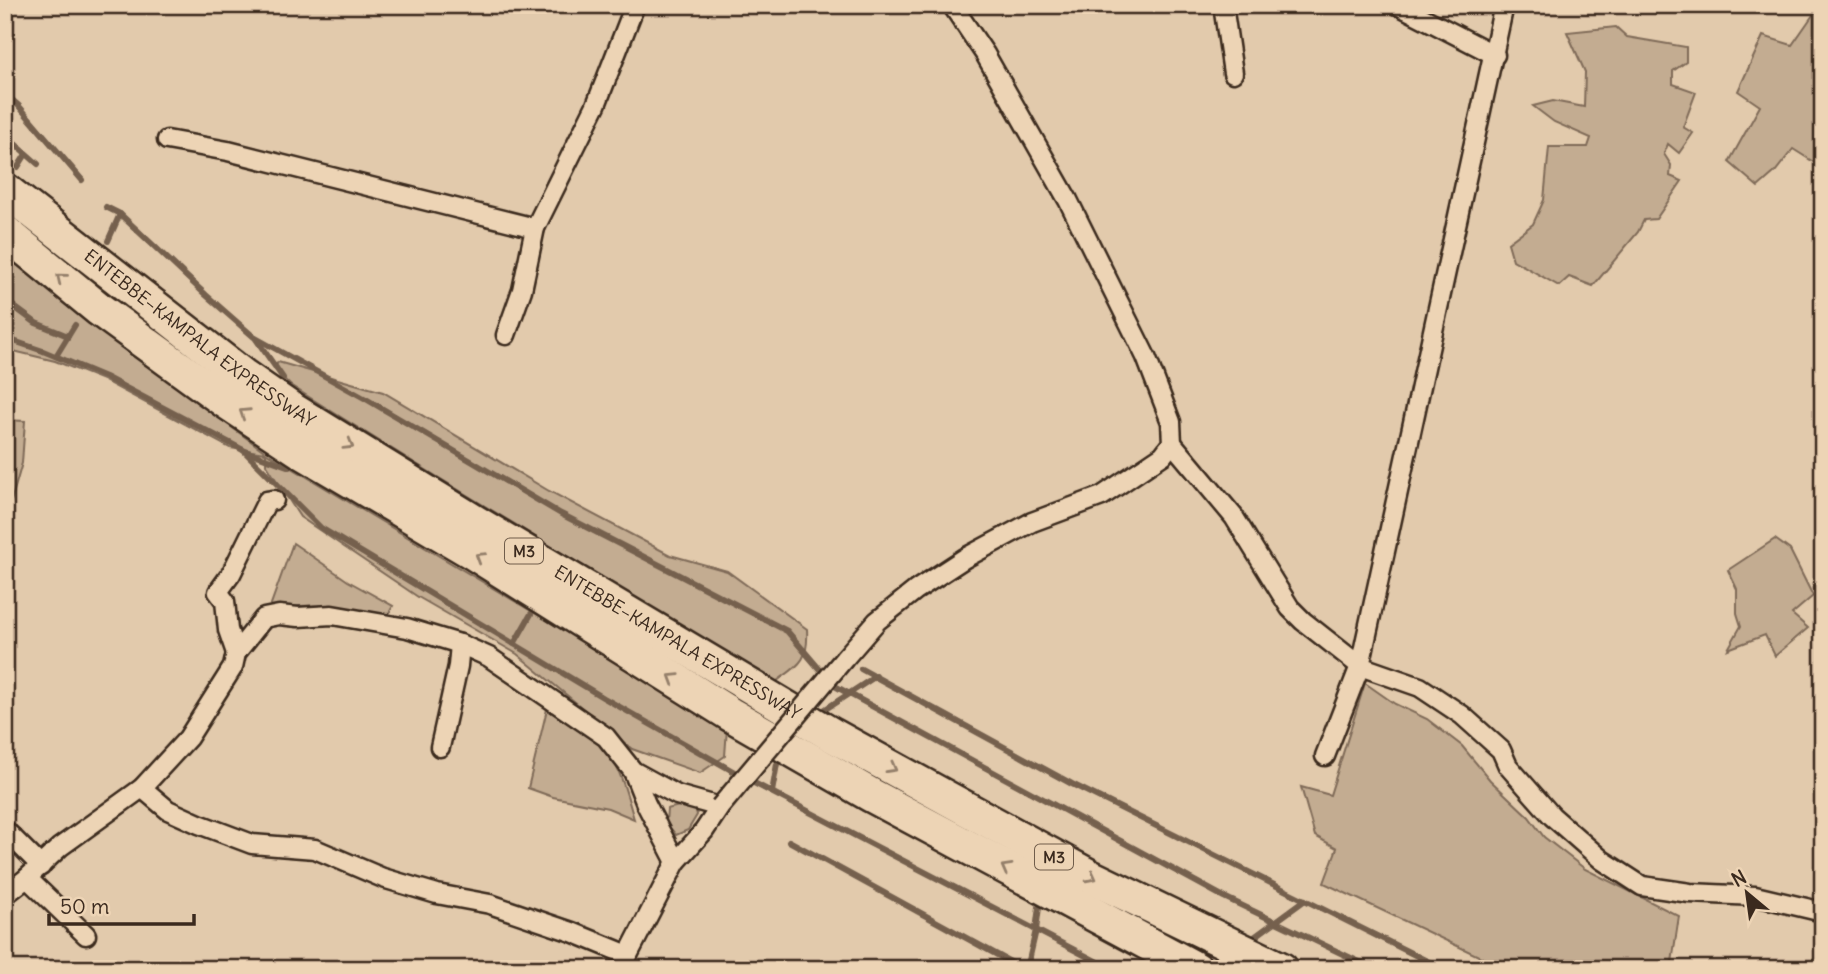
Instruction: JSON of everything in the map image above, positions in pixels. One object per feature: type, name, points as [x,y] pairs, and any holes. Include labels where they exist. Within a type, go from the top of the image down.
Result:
[{"type":"highway","name":"ENTEBBE–KAMPALA EXPRESSWAY","points":[[5,190],[242,375],[291,409],[475,522],[832,735],[1089,876],[1281,969]]},
{"type":"highway","name":"ENTEBBE–KAMPALA EXPRESSWAY","points":[[5,232],[100,310],[225,401],[301,451],[472,552],[730,714],[871,795],[1196,969]]},
{"type":"street","points":[[506,335],[522,290],[535,228],[596,105],[635,5]]},
{"type":"street","points":[[952,5],[985,54],[1068,200],[1146,357],[1171,422],[1172,443],[1234,517],[1290,608],[1360,666],[1420,687],[1462,715],[1501,750],[1508,766],[1552,816],[1602,860],[1642,886],[1690,893],[1755,897],[1823,912]]},
{"type":"street","points":[[1223,5],[1233,73]]},
{"type":"street","points":[[1398,5],[1495,55]]},
{"type":"street","points":[[1325,756],[1360,666],[1504,5]]},
{"type":"street","points":[[167,140],[228,151],[535,228]]},
{"type":"street","points":[[142,788],[168,810],[252,844],[315,849],[383,878],[437,894],[490,904],[572,932],[626,962],[676,862],[877,621],[916,590],[965,558],[1032,522],[1101,496],[1163,455],[1172,443]]},
{"type":"street","points":[[236,653],[228,630],[225,601],[218,592],[234,569],[267,501],[274,500]]},
{"type":"street","points":[[5,895],[60,847],[142,788],[188,738],[233,667],[236,653],[264,618],[279,615],[332,615],[407,628],[460,644],[489,657],[606,737],[633,771],[646,804],[676,862]]},
{"type":"street","points":[[440,747],[458,666],[460,644]]},
{"type":"street","points":[[633,771],[677,795],[720,807]]},
{"type":"street","points":[[5,830],[34,872],[86,934]]},
{"type":"shaded area","points":[[1812,5],[1823,5],[1823,168],[1793,149],[1775,172],[1758,187],[1729,162],[1760,106],[1738,91],[1763,36],[1792,45],[1815,12]]},
{"type":"shaded area","points":[[1616,27],[1627,37],[1686,47],[1686,62],[1673,71],[1673,84],[1696,92],[1683,127],[1693,133],[1679,153],[1668,144],[1664,154],[1671,165],[1670,176],[1682,181],[1656,219],[1644,220],[1638,232],[1593,286],[1569,277],[1559,286],[1513,260],[1508,243],[1533,224],[1544,200],[1549,147],[1588,147],[1591,138],[1554,122],[1533,106],[1553,101],[1584,107],[1585,72],[1567,32]]},
{"type":"shaded area","points":[[5,253],[83,319],[267,453],[727,728],[725,756],[700,773],[632,749],[517,654],[418,597],[300,517],[266,464],[266,453],[230,448],[103,380],[55,361],[5,349]]},
{"type":"shaded area","points":[[278,362],[383,392],[549,491],[670,555],[727,571],[807,629],[804,656],[795,667],[773,684],[290,385],[274,369]]},
{"type":"shaded area","points":[[5,420],[25,421],[22,463],[8,512],[5,514]]},
{"type":"shaded area","points":[[1775,539],[1790,550],[1813,596],[1792,614],[1808,628],[1775,656],[1765,635],[1728,649],[1741,626],[1737,613],[1737,589],[1728,570]]},
{"type":"shaded area","points":[[293,543],[348,581],[393,606],[386,618],[329,605],[270,607]]},
{"type":"shaded area","points":[[1365,683],[1395,704],[1427,719],[1462,746],[1490,780],[1529,817],[1544,837],[1585,869],[1679,916],[1671,969],[1506,969],[1324,883],[1337,848],[1315,836],[1301,787],[1330,795]]},
{"type":"shaded area","points":[[547,709],[598,740],[605,748],[621,777],[634,819],[608,808],[553,797],[528,788]]},
{"type":"shaded area","points":[[679,806],[695,807],[697,815],[688,830],[676,835],[666,823],[667,809]]},
{"type":"waterway","points":[[5,94],[18,105],[82,180]]},
{"type":"waterway","points":[[5,135],[38,164]]},
{"type":"waterway","points":[[18,167],[26,154]]},
{"type":"waterway","points":[[106,207],[120,214],[254,337],[366,399],[561,514],[787,631],[833,685],[1224,897],[1374,969]]},
{"type":"waterway","points":[[108,241],[120,214]]},
{"type":"waterway","points":[[5,300],[36,323],[68,336]]},
{"type":"waterway","points":[[56,356],[75,325]]},
{"type":"waterway","points":[[5,338],[105,377],[243,450],[290,467]]},
{"type":"waterway","points":[[256,339],[283,378]]},
{"type":"waterway","points":[[243,450],[321,528],[604,698],[754,783],[1111,969]]},
{"type":"waterway","points":[[514,644],[531,614]]},
{"type":"waterway","points":[[861,669],[1072,784],[1443,969]]},
{"type":"waterway","points":[[824,710],[876,676]]},
{"type":"waterway","points":[[772,792],[777,764]]},
{"type":"waterway","points":[[789,841],[1023,969]]},
{"type":"waterway","points":[[1249,941],[1305,900]]},
{"type":"waterway","points":[[1027,969],[1039,907]]}]
